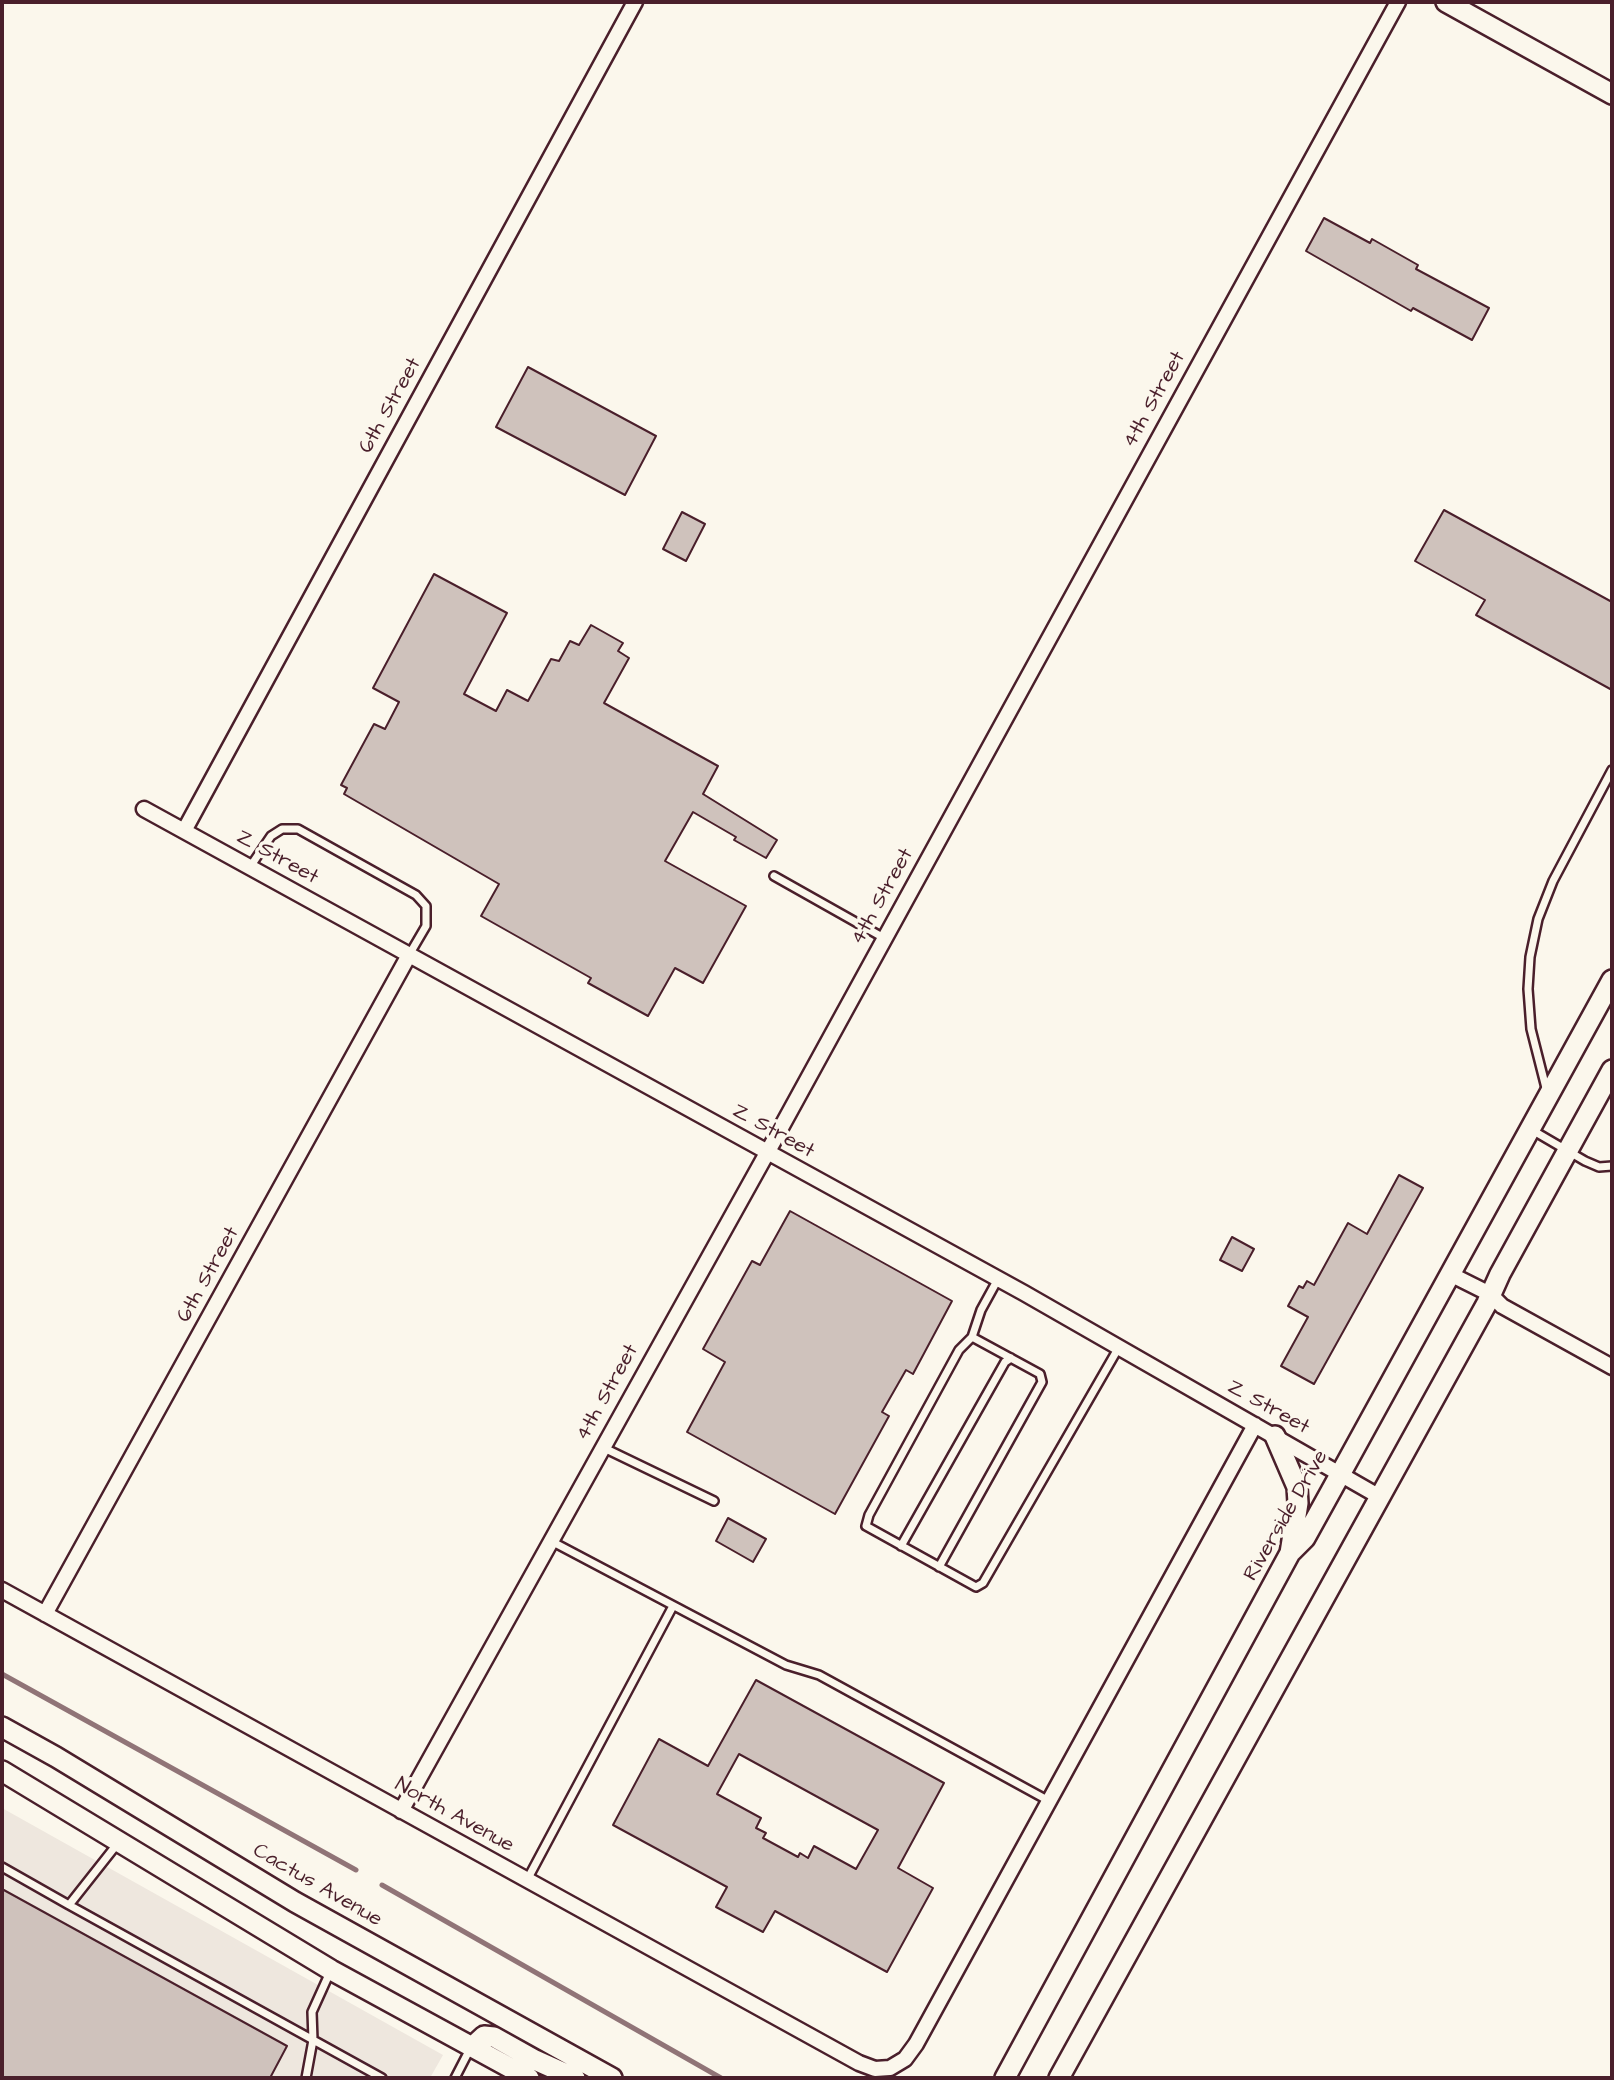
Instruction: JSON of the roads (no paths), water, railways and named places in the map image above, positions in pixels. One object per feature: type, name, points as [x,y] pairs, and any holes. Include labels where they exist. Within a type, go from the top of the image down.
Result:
[{"type":"street","name":"6th Street","points":[[184,831],[635,2]]},
{"type":"street","name":"4th Street","points":[[401,1811],[1398,2]]},
{"type":"street","points":[[1446,2],[1612,94]]},
{"type":"street","name":"Z Street","points":[[144,809],[998,1279],[1380,1497]]},
{"type":"street","name":"6th Street","points":[[45,1614],[409,955]]},
{"type":"street","name":"Riverside Drive","points":[[1005,2078],[1290,1553],[1305,1538],[1612,980]]},
{"type":"street","points":[[1059,2078],[1488,1303],[1490,1294],[1612,1070]]},
{"type":"street","points":[[1450,1274],[1490,1294],[1502,1306],[1612,1367]]},
{"type":"street","points":[[1049,1801],[1255,1425]]},
{"type":"street","points":[[1275,1436],[1297,1487],[1298,1503],[1290,1553]]},
{"type":"street","name":"North Avenue","points":[[2,1590],[859,2063],[875,2068],[890,2068],[905,2059],[916,2044],[1049,1801]]},
{"type":"street","name":"Cactus Avenue","points":[[2,1727],[295,1902],[612,2078]]},
{"type":"street","points":[[2,1772],[331,1970],[529,2078]]},
{"type":"street","points":[[472,2047],[484,2036],[494,2037],[575,2078]]},
{"type":"lane","points":[[1548,1098],[1531,1029],[1528,989],[1530,957],[1538,919],[1553,881],[1612,770]]},
{"type":"lane","points":[[250,867],[271,835],[282,829],[298,829],[416,895],[426,906],[426,926],[409,955]]},
{"type":"lane","points":[[774,876],[884,938]]},
{"type":"lane","points":[[1531,1129],[1599,1167],[1612,1166]]},
{"type":"lane","points":[[998,1279],[981,1310],[972,1337],[959,1350],[869,1515],[866,1526],[901,1546],[976,1587],[983,1583],[1118,1347]]},
{"type":"lane","points":[[939,1567],[1042,1382],[1040,1374],[972,1337]]},
{"type":"lane","points":[[901,1546],[1005,1362],[1011,1358]]},
{"type":"lane","points":[[602,1447],[714,1501]]},
{"type":"lane","points":[[550,1540],[786,1665],[819,1675],[1049,1801]]},
{"type":"lane","points":[[527,1880],[673,1606]]},
{"type":"lane","points":[[69,1905],[120,1842]]},
{"type":"lane","points":[[2,1867],[383,2078]]},
{"type":"lane","points":[[306,2078],[313,2040],[312,2012],[331,1970]]},
{"type":"lane","points":[[455,2078],[472,2047]]},
{"type":"waterway","points":[[2,1674],[356,1870]]},
{"type":"waterway","points":[[382,1885],[721,2078]]}]
